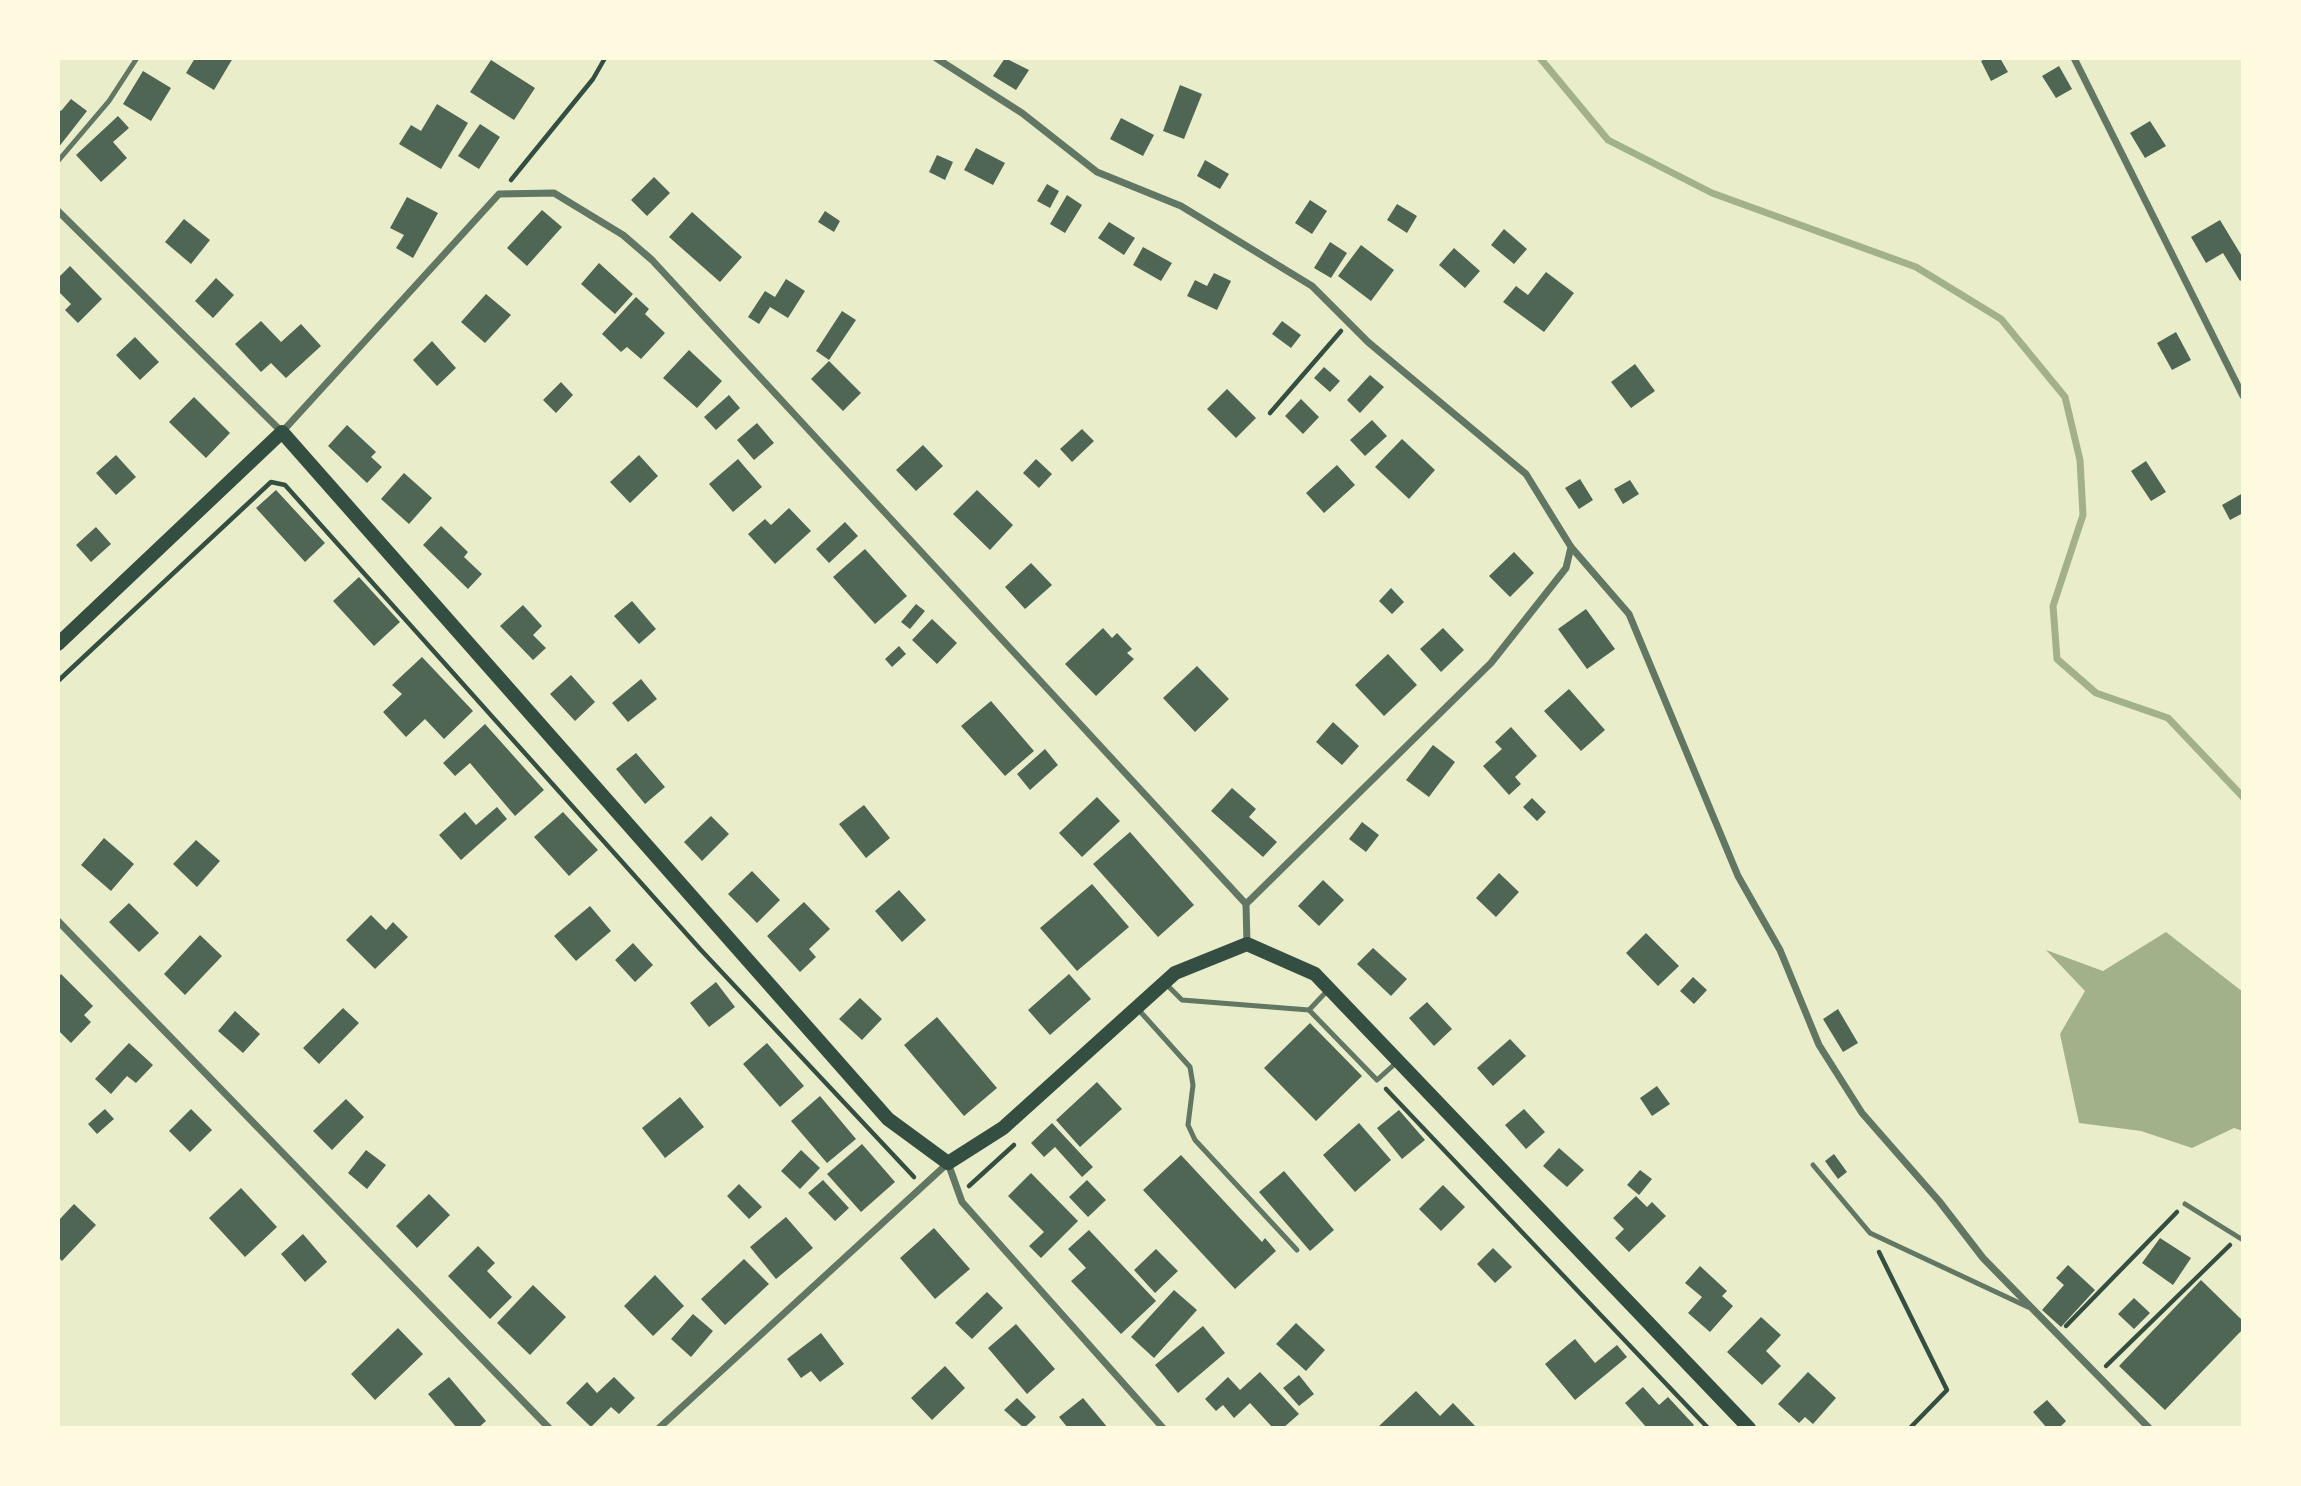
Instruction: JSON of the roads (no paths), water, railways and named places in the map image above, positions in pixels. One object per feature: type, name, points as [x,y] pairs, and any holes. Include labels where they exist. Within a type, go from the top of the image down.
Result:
[{"type":"main road","points":[[58,644],[282,432],[888,1119],[948,1163],[1003,1128],[1175,973],[1247,944],[1315,974],[1749,1428]]},
{"type":"street","points":[[936,58],[1022,113],[1097,172],[1181,206],[1312,286],[1348,322],[1526,474],[1571,547],[1629,614],[1738,876],[1780,950],[1819,1045],[1861,1113],[1939,1201],[1983,1258],[2056,1337],[2149,1428]]},
{"type":"street","points":[[2074,58],[2243,396]]},
{"type":"street","points":[[58,211],[282,432],[499,194],[554,193],[623,235],[652,260],[1246,904],[1247,944]]},
{"type":"street","points":[[1246,904],[1492,663],[1566,568],[1571,547]]},
{"type":"street","points":[[58,921],[549,1428]]},
{"type":"street","points":[[659,1428],[948,1163],[962,1202],[1163,1428]]},
{"type":"lane","points":[[58,161],[109,101],[136,58]]},
{"type":"lane","points":[[1164,983],[1182,1000],[1309,1010],[1377,1080],[1399,1060]]},
{"type":"lane","points":[[1309,1010],[1329,989]]},
{"type":"lane","points":[[1136,1008],[1190,1066],[1193,1085],[1188,1125],[1195,1140],[1297,1250]]},
{"type":"lane","points":[[1813,1165],[1870,1233],[2028,1307]]},
{"type":"lane","points":[[2185,1204],[2241,1239]]},
{"type":"waterway","points":[[1540,58],[1608,140],[1712,193],[1916,267],[2001,319],[2065,397],[2080,460],[2083,515],[2053,606],[2057,659],[2096,693],[2168,718],[2243,797]]}]
